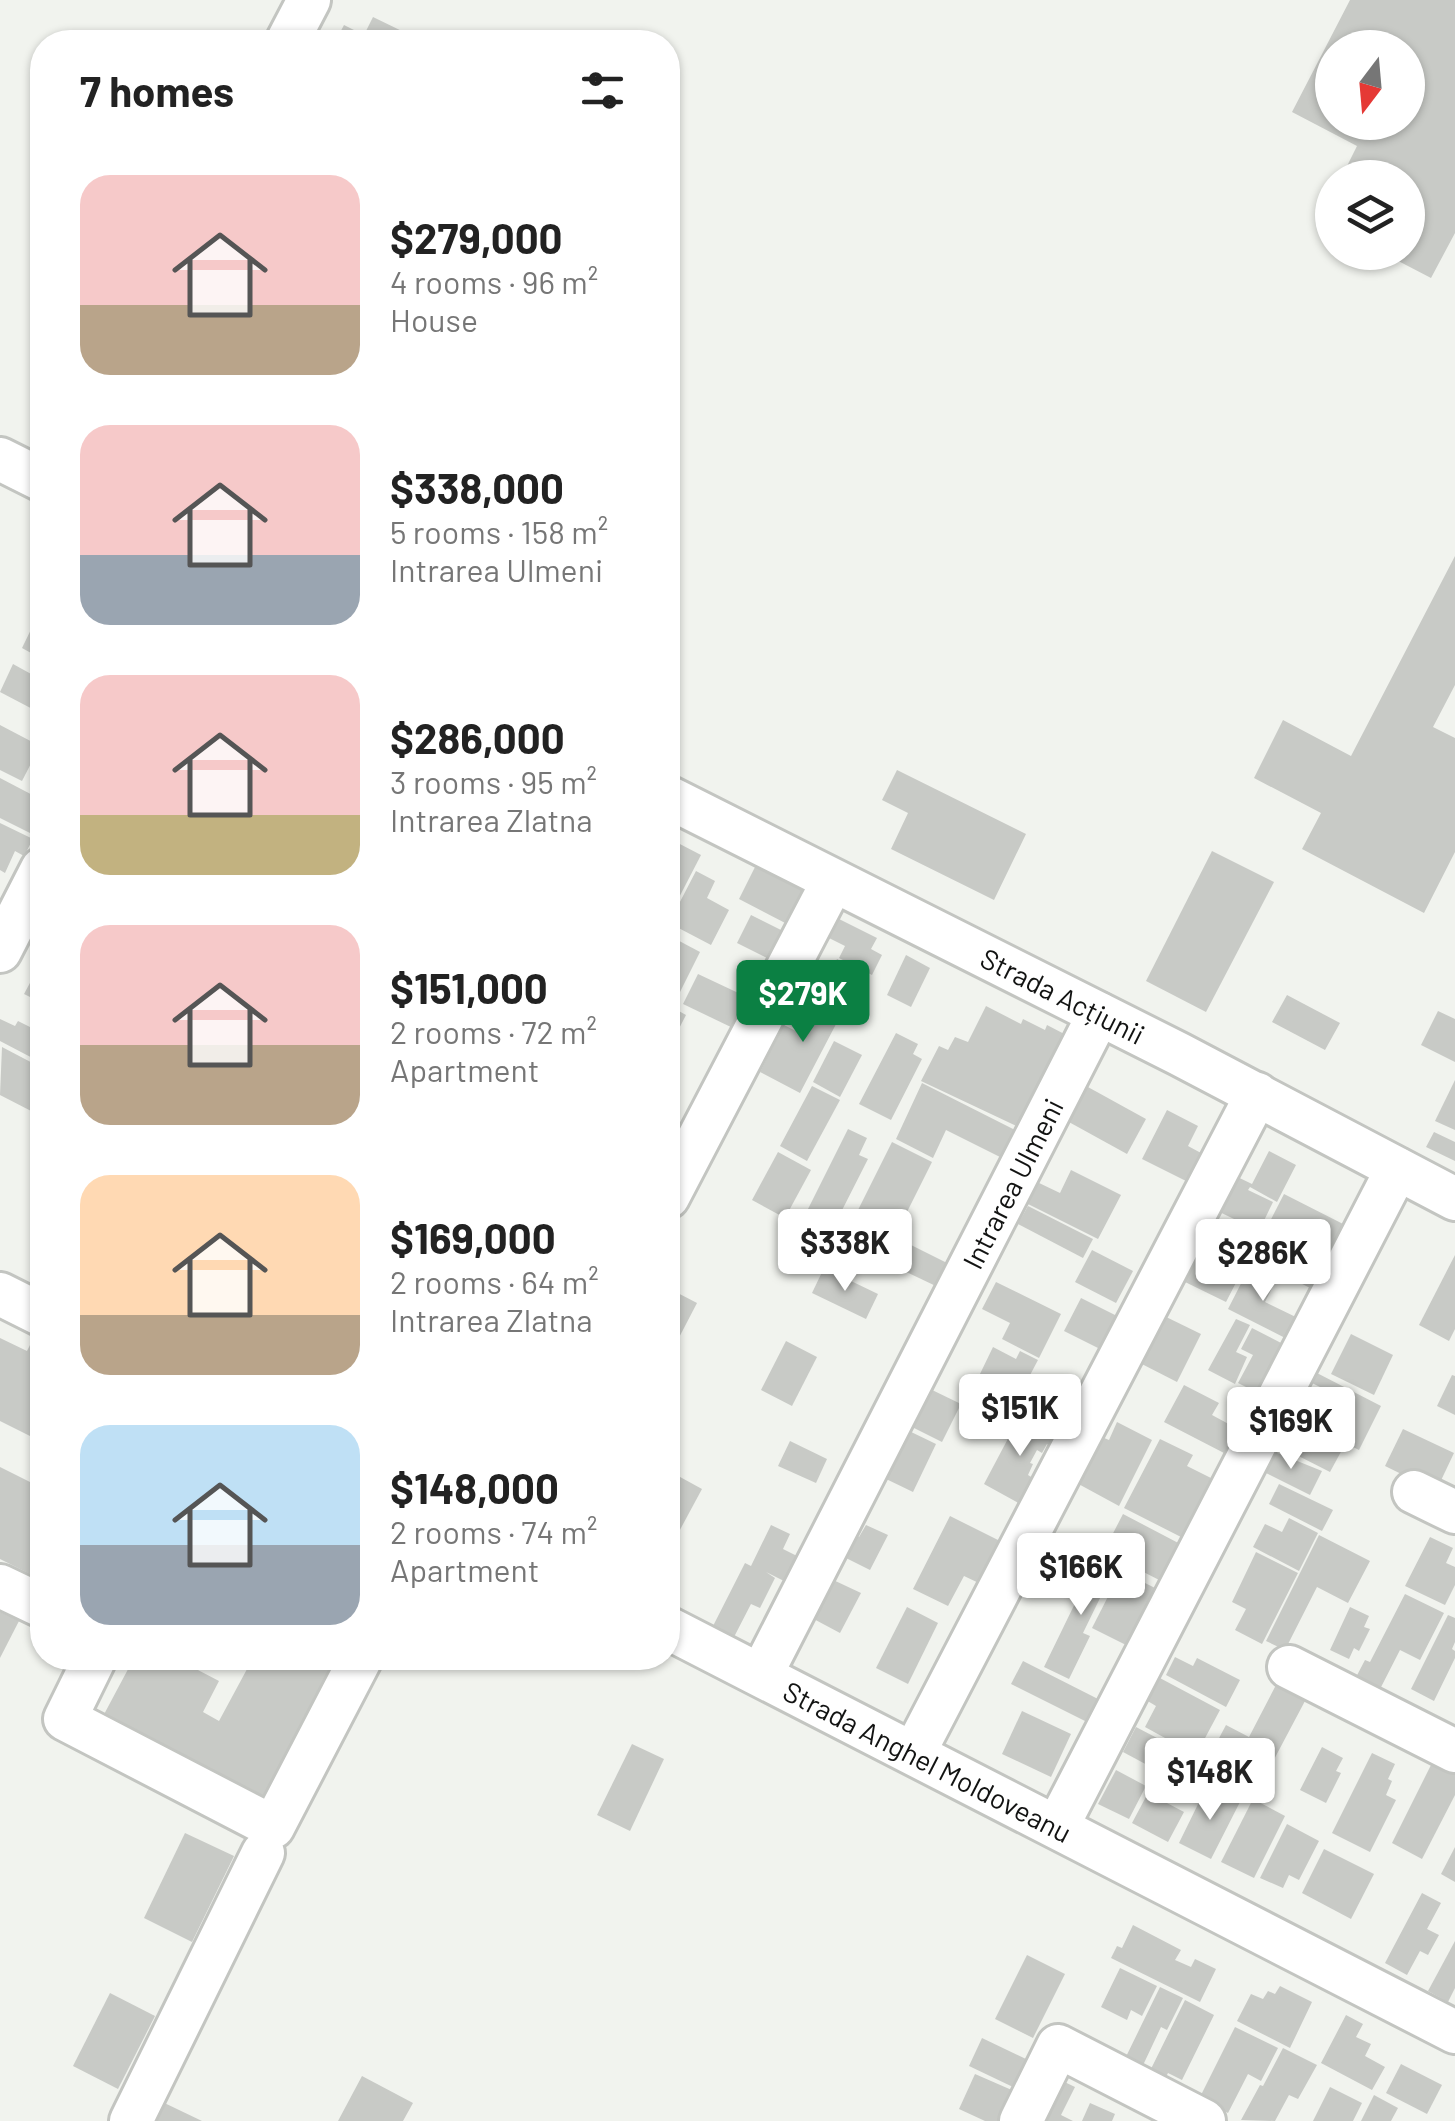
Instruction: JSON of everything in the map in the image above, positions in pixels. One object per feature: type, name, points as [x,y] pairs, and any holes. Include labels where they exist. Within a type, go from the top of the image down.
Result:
[{"type":"street","points":[[293,30],[308,0]]},
{"type":"street","points":[[0,459],[30,474]]},
{"type":"street","name":"Strada Acțiunii","points":[[680,803],[1455,1198]]},
{"type":"street","points":[[680,1173],[833,881]]},
{"type":"street","points":[[0,950],[30,892]]},
{"type":"street","name":"Intrarea Ulmeni","points":[[761,1675],[1098,1014]]},
{"type":"street","points":[[914,1754],[1257,1094]]},
{"type":"street","points":[[1057,1827],[1398,1169]]},
{"type":"street","points":[[0,1294],[30,1309]]},
{"type":"street","points":[[1414,1492],[1455,1512]]},
{"type":"street","points":[[0,1586],[30,1600]]},
{"type":"street","name":"Strada Anghel Moldoveanu","points":[[680,1634],[1455,2032]]},
{"type":"street","points":[[1289,1667],[1455,1751]]},
{"type":"street","points":[[89,1670],[65,1719],[272,1827],[354,1670]]},
{"type":"street","points":[[132,2121],[263,1853]]},
{"type":"street","points":[[1021,2121],[1058,2046],[1204,2121]]},
{"type":"building","points":[[1350,0],[1455,0],[1455,233],[1431,278],[1416,270],[1425,270],[1425,160],[1350,160],[1357,146],[1346,140],[1425,140],[1425,30],[1334,30]]},
{"type":"building","points":[[373,17],[400,30],[366,30]]},
{"type":"building","points":[[1315,68],[1315,124],[1292,112]]},
{"type":"building","points":[[1455,556],[1455,685],[1433,727],[1455,738],[1455,852],[1424,913],[1302,849],[1321,813],[1254,778],[1283,720],[1351,756]]},
{"type":"building","points":[[30,632],[30,652],[22,648]]},
{"type":"building","points":[[13,664],[30,673],[30,708],[0,692]]},
{"type":"building","points":[[0,725],[30,741],[30,765],[22,781],[0,770]]},
{"type":"building","points":[[897,770],[1026,834],[994,900],[891,849],[908,813],[882,800]]},
{"type":"building","points":[[0,778],[30,794],[30,833],[0,818]]},
{"type":"building","points":[[0,823],[30,838],[30,845],[24,856],[15,851],[5,873],[0,870]]},
{"type":"building","points":[[680,844],[701,855],[680,896]]},
{"type":"building","points":[[1212,851],[1274,882],[1206,1012],[1146,981]]},
{"type":"building","points":[[757,863],[807,889],[789,925],[739,899]]},
{"type":"building","points":[[696,871],[715,881],[707,898],[729,910],[711,945],[680,929],[680,902]]},
{"type":"building","points":[[751,915],[785,932],[771,960],[737,943]]},
{"type":"building","points":[[835,917],[877,938],[871,949],[882,955],[872,975],[839,958],[845,946],[825,936]]},
{"type":"building","points":[[680,941],[700,952],[680,992]]},
{"type":"building","points":[[906,955],[930,968],[911,1007],[887,995]]},
{"type":"building","points":[[813,957],[833,968],[837,959],[859,971],[852,984],[858,986],[851,1001],[803,976]]},
{"type":"building","points":[[698,974],[749,998],[735,1029],[683,1004]]},
{"type":"building","points":[[821,993],[846,1005],[800,1093],[760,1072],[784,1025],[800,1033]]},
{"type":"building","points":[[1287,995],[1340,1023],[1325,1050],[1272,1022]]},
{"type":"building","points":[[986,1006],[1021,1024],[1023,1019],[1045,1030],[1047,1025],[1072,1038],[1025,1130],[921,1081],[939,1046],[948,1050],[955,1037],[968,1042]]},
{"type":"building","points":[[1438,1011],[1455,1019],[1455,1062],[1421,1045]]},
{"type":"building","points":[[0,1019],[30,1027],[30,1057],[0,1041]]},
{"type":"building","points":[[896,1033],[918,1044],[913,1054],[922,1059],[891,1120],[859,1104]]},
{"type":"building","points":[[834,1041],[862,1055],[840,1097],[813,1082]]},
{"type":"building","points":[[2,1047],[30,1062],[30,1110],[0,1095]]},
{"type":"building","points":[[1455,1080],[1455,1130],[1435,1121]]},
{"type":"building","points":[[1077,1081],[1146,1119],[1127,1154],[1058,1116]]},
{"type":"building","points":[[922,1083],[1023,1134],[1010,1162],[946,1130],[933,1158],[896,1139]]},
{"type":"building","points":[[812,1086],[840,1100],[807,1161],[780,1146]]},
{"type":"building","points":[[1167,1110],[1198,1126],[1188,1146],[1201,1153],[1186,1181],[1142,1159]]},
{"type":"building","points":[[848,1129],[867,1138],[859,1155],[868,1159],[833,1228],[805,1215]]},
{"type":"building","points":[[1434,1132],[1455,1142],[1455,1161],[1426,1147]]},
{"type":"building","points":[[892,1142],[932,1162],[897,1232],[883,1225],[870,1254],[843,1240]]},
{"type":"building","points":[[1269,1151],[1296,1165],[1277,1202],[1250,1187],[1248,1190],[1273,1202],[1259,1231],[1207,1206],[1225,1171],[1252,1184]]},
{"type":"building","points":[[778,1152],[811,1170],[785,1218],[752,1200]]},
{"type":"building","points":[[1071,1170],[1121,1195],[1098,1239],[1026,1203],[1037,1182],[1060,1193]]},
{"type":"building","points":[[1284,1194],[1347,1226],[1314,1290],[1251,1258]]},
{"type":"building","points":[[1028,1206],[1093,1239],[1083,1258],[1018,1224]]},
{"type":"building","points":[[1234,1224],[1260,1236],[1226,1302],[1183,1281],[1197,1254],[1214,1263]]},
{"type":"building","points":[[889,1234],[951,1265],[940,1288],[877,1258]]},
{"type":"building","points":[[1092,1250],[1133,1271],[1116,1303],[1075,1282]]},
{"type":"building","points":[[1455,1255],[1455,1329],[1449,1341],[1419,1325]]},
{"type":"building","points":[[1252,1262],[1278,1276],[1265,1302],[1304,1321],[1293,1342],[1228,1309]]},
{"type":"building","points":[[824,1268],[878,1294],[866,1319],[812,1293]]},
{"type":"building","points":[[996,1282],[1061,1314],[1039,1358],[1002,1339],[1010,1323],[982,1309]]},
{"type":"building","points":[[680,1294],[697,1303],[680,1336]]},
{"type":"building","points":[[1081,1298],[1119,1317],[1102,1350],[1064,1331]]},
{"type":"building","points":[[1158,1313],[1201,1334],[1177,1382],[1134,1360]]},
{"type":"building","points":[[1236,1319],[1250,1325],[1236,1352],[1247,1357],[1235,1384],[1208,1370]]},
{"type":"building","points":[[1252,1328],[1285,1345],[1260,1394],[1238,1383],[1253,1355],[1241,1349]]},
{"type":"building","points":[[1351,1334],[1393,1355],[1374,1395],[1331,1374]]},
{"type":"building","points":[[0,1338],[27,1351],[30,1345],[30,1436],[0,1421]]},
{"type":"building","points":[[786,1341],[817,1357],[792,1406],[761,1390]]},
{"type":"building","points":[[993,1347],[1016,1359],[1020,1351],[1038,1360],[1019,1396],[979,1376]]},
{"type":"building","points":[[1315,1372],[1381,1406],[1359,1450],[1331,1436],[1342,1415],[1317,1401],[1324,1389],[1310,1382]]},
{"type":"building","points":[[1452,1375],[1455,1376],[1455,1415],[1437,1406]]},
{"type":"building","points":[[1184,1385],[1219,1403],[1212,1415],[1236,1428],[1224,1453],[1164,1422]]},
{"type":"building","points":[[928,1388],[961,1404],[942,1442],[910,1426]]},
{"type":"building","points":[[1021,1414],[1059,1434],[1052,1447],[1047,1444],[1042,1453],[1037,1450],[1030,1463],[1033,1464],[1028,1475],[1036,1480],[1022,1505],[984,1484]]},
{"type":"building","points":[[1283,1418],[1343,1448],[1330,1472],[1271,1442]]},
{"type":"building","points":[[1117,1422],[1152,1440],[1119,1506],[1073,1481],[1097,1435],[1109,1440]]},
{"type":"building","points":[[905,1429],[936,1444],[913,1492],[882,1477]]},
{"type":"building","points":[[1403,1429],[1454,1453],[1436,1491],[1385,1466]]},
{"type":"building","points":[[1160,1439],[1193,1455],[1187,1466],[1211,1478],[1181,1537],[1124,1508]]},
{"type":"building","points":[[790,1441],[827,1459],[816,1483],[778,1466]]},
{"type":"building","points":[[1270,1450],[1322,1471],[1310,1495],[1260,1470]]},
{"type":"building","points":[[0,1467],[30,1482],[30,1574],[0,1559]]},
{"type":"building","points":[[680,1477],[702,1489],[680,1530]]},
{"type":"building","points":[[1279,1484],[1333,1510],[1322,1531],[1269,1504]]},
{"type":"building","points":[[1123,1514],[1184,1546],[1165,1583],[1122,1561],[1125,1554],[1107,1545]]},
{"type":"building","points":[[950,1516],[1004,1543],[983,1585],[964,1576],[948,1606],[913,1589]]},
{"type":"building","points":[[1289,1518],[1318,1533],[1299,1571],[1253,1547],[1265,1524],[1282,1532]]},
{"type":"building","points":[[771,1525],[790,1534],[783,1549],[799,1557],[786,1582],[766,1572],[775,1578],[760,1608],[751,1604],[734,1637],[713,1626],[745,1563],[751,1566]]},
{"type":"building","points":[[866,1525],[888,1535],[870,1570],[840,1555],[851,1533],[859,1537]]},
{"type":"building","points":[[1319,1535],[1370,1561],[1348,1603],[1317,1587],[1285,1650],[1266,1641]]},
{"type":"building","points":[[1430,1537],[1453,1548],[1446,1563],[1455,1567],[1455,1585],[1445,1605],[1405,1586]]},
{"type":"building","points":[[1101,1550],[1119,1559],[1083,1633],[1090,1636],[1069,1679],[1044,1667]]},
{"type":"building","points":[[1256,1552],[1298,1573],[1262,1644],[1235,1630],[1246,1609],[1232,1602]]},
{"type":"building","points":[[1121,1571],[1159,1590],[1130,1647],[1092,1628]]},
{"type":"building","points":[[829,1578],[861,1593],[840,1633],[810,1617]]},
{"type":"building","points":[[1405,1594],[1444,1613],[1420,1660],[1400,1650],[1378,1693],[1354,1681],[1365,1660],[1370,1662]]},
{"type":"building","points":[[907,1607],[938,1623],[908,1684],[876,1668]]},
{"type":"building","points":[[1350,1607],[1369,1616],[1364,1627],[1370,1629],[1359,1651],[1354,1648],[1349,1659],[1330,1650]]},
{"type":"building","points":[[0,1612],[19,1621],[0,1658]]},
{"type":"building","points":[[1448,1615],[1455,1618],[1455,1658],[1434,1701],[1411,1689]]},
{"type":"building","points":[[1175,1657],[1193,1666],[1197,1658],[1240,1680],[1226,1707],[1166,1675]]},
{"type":"building","points":[[1023,1661],[1098,1699],[1087,1722],[1011,1684]]},
{"type":"building","points":[[128,1670],[198,1670],[219,1681],[203,1712],[219,1721],[247,1670],[334,1670],[261,1805],[101,1720]]},
{"type":"building","points":[[1158,1677],[1220,1710],[1196,1755],[1145,1727],[1156,1706],[1146,1700]]},
{"type":"building","points":[[1276,1685],[1305,1701],[1261,1784],[1209,1757],[1226,1725],[1249,1737]]},
{"type":"building","points":[[1022,1711],[1071,1734],[1051,1777],[1002,1754]]},
{"type":"building","points":[[1136,1727],[1178,1749],[1164,1774],[1123,1752]]},
{"type":"building","points":[[632,1744],[664,1759],[630,1831],[597,1815]]},
{"type":"building","points":[[1322,1747],[1343,1758],[1336,1771],[1341,1773],[1326,1803],[1300,1790]]},
{"type":"building","points":[[1372,1753],[1395,1764],[1386,1795],[1396,1800],[1370,1852],[1332,1833]]},
{"type":"building","points":[[1433,1761],[1455,1772],[1455,1795],[1422,1859],[1392,1843]]},
{"type":"building","points":[[1116,1770],[1146,1786],[1129,1819],[1098,1804]]},
{"type":"building","points":[[1222,1787],[1242,1798],[1211,1859],[1179,1843],[1202,1796],[1214,1802]]},
{"type":"building","points":[[1148,1793],[1184,1812],[1168,1842],[1132,1823]]},
{"type":"building","points":[[1253,1799],[1285,1816],[1254,1878],[1221,1862]]},
{"type":"building","points":[[1287,1824],[1319,1841],[1299,1880],[1289,1875],[1283,1888],[1260,1878]]},
{"type":"building","points":[[185,1833],[234,1856],[192,1942],[144,1918]]},
{"type":"building","points":[[1455,1847],[1455,1882],[1441,1874]]},
{"type":"building","points":[[1324,1849],[1374,1874],[1351,1919],[1302,1893]]},
{"type":"building","points":[[1422,1893],[1441,1903],[1427,1929],[1439,1935],[1428,1955],[1420,1951],[1407,1975],[1385,1963]]},
{"type":"building","points":[[1133,1925],[1181,1950],[1175,1960],[1191,1967],[1195,1959],[1216,1969],[1200,2002],[1111,1958],[1117,1946],[1122,1948]]},
{"type":"building","points":[[1455,1941],[1455,1988],[1448,2002],[1428,1991]]},
{"type":"building","points":[[1027,1955],[1065,1974],[1033,2038],[995,2019]]},
{"type":"building","points":[[1120,1968],[1157,1986],[1142,2016],[1131,2010],[1127,2020],[1101,2007]]},
{"type":"building","points":[[1280,1986],[1312,2002],[1290,2048],[1237,2021],[1251,1994],[1263,1999],[1268,1991],[1275,1994]]},
{"type":"building","points":[[1160,1987],[1183,1998],[1167,2030],[1161,2027],[1137,2078],[1120,2069]]},
{"type":"building","points":[[110,1993],[155,2016],[118,2089],[73,2066]]},
{"type":"building","points":[[1185,2000],[1214,2015],[1182,2080],[1168,2073],[1162,2085],[1147,2077]]},
{"type":"building","points":[[1346,2015],[1363,2024],[1356,2037],[1371,2044],[1365,2056],[1385,2067],[1372,2090],[1321,2063]]},
{"type":"building","points":[[1235,2027],[1278,2048],[1261,2081],[1248,2074],[1228,2113],[1199,2099]]},
{"type":"building","points":[[982,2038],[1026,2059],[1013,2087],[969,2066]]},
{"type":"building","points":[[1283,2048],[1317,2065],[1298,2099],[1289,2095],[1275,2121],[1241,2120],[1260,2085],[1263,2086]]},
{"type":"building","points":[[1401,2064],[1442,2085],[1427,2114],[1386,2093]]},
{"type":"building","points":[[975,2074],[1014,2091],[1000,2121],[985,2121],[959,2109]]},
{"type":"building","points":[[362,2076],[413,2103],[403,2121],[338,2121]]},
{"type":"building","points":[[1052,2076],[1075,2087],[1061,2115],[1073,2121],[1031,2121]]},
{"type":"building","points":[[1330,2087],[1362,2103],[1353,2121],[1313,2121]]},
{"type":"building","points":[[1374,2095],[1398,2108],[1391,2121],[1361,2121]]},
{"type":"building","points":[[154,2098],[202,2121],[143,2121]]},
{"type":"building","points":[[1090,2103],[1115,2114],[1112,2121],[1082,2121]]}]
